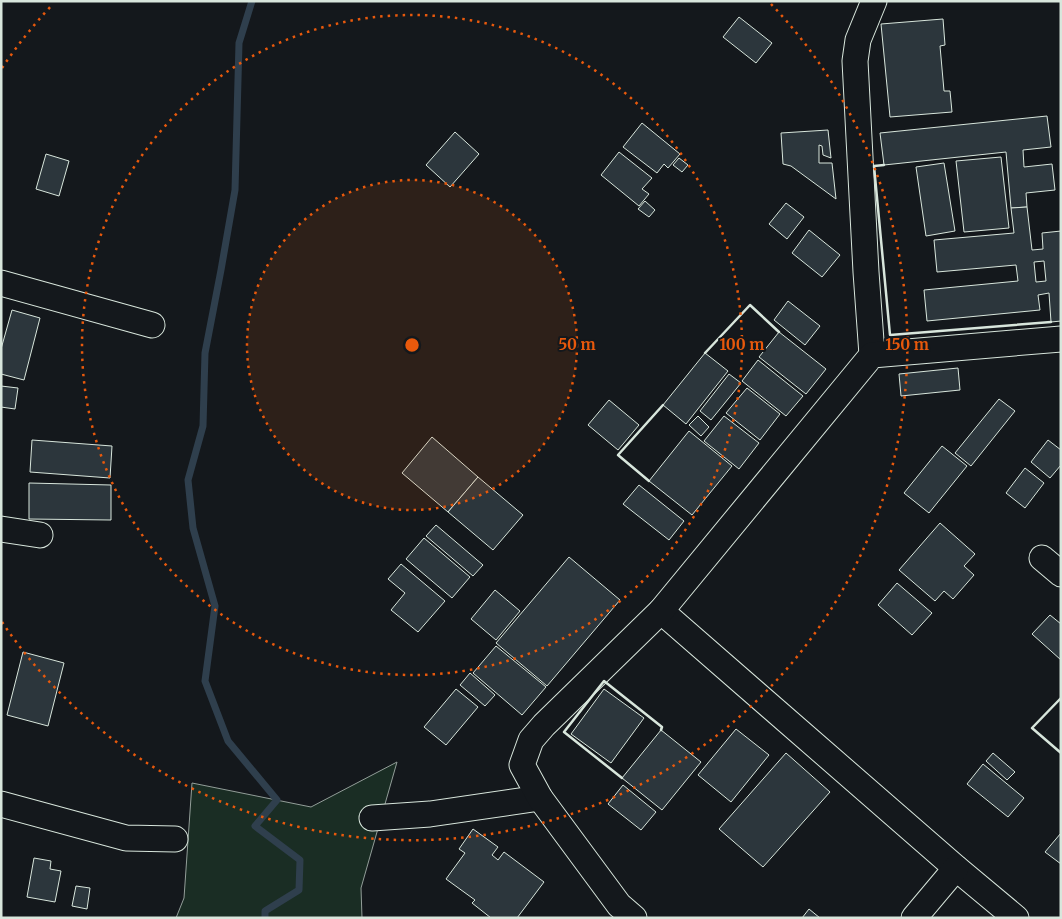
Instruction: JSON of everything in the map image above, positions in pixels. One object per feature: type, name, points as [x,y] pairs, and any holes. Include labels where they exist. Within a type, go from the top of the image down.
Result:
[{"type":"street","points":[[621,914],[540,798],[522,765],[531,740],[660,611],[872,356],[855,62],[858,40],[874,1]]},
{"type":"street","points":[[1,283],[152,325]]},
{"type":"street","points":[[872,356],[1061,339]]},
{"type":"street","points":[[1,529],[40,535]]},
{"type":"street","points":[[1042,558],[1061,574]]},
{"type":"street","points":[[660,611],[1016,918]]},
{"type":"street","points":[[372,818],[430,814],[540,798]]},
{"type":"street","points":[[1,804],[126,838],[175,839]]},
{"type":"street","points":[[914,918],[956,868]]},
{"type":"green space","points":[[397,762],[361,888],[362,918],[176,918],[184,898],[192,783],[311,807]]},
{"type":"building","points":[[739,17],[772,43],[756,63],[723,37]]},
{"type":"building","points":[[943,19],[945,45],[940,46],[944,91],[950,91],[952,112],[890,117],[881,24]]},
{"type":"building","points":[[1047,116],[1051,147],[1023,150],[1024,167],[1052,164],[1055,190],[1026,193],[1027,207],[1011,208],[1006,152],[884,165],[880,133]]},
{"type":"building","points":[[642,123],[680,154],[668,168],[664,164],[657,173],[623,147]]},
{"type":"building","points":[[828,130],[831,158],[823,155],[822,146],[819,145],[819,163],[832,163],[836,199],[791,166],[783,164],[781,133]]},
{"type":"building","points":[[455,132],[479,154],[450,187],[426,165]]},
{"type":"building","points":[[619,152],[652,178],[642,189],[649,194],[639,206],[601,175]]},
{"type":"building","points":[[46,154],[69,161],[59,196],[36,189]]},
{"type":"building","points":[[1001,157],[1009,228],[964,232],[956,161]]},
{"type":"building","points":[[679,158],[688,165],[682,172],[673,165]]},
{"type":"building","points":[[944,163],[955,231],[926,236],[916,167]]},
{"type":"building","points":[[645,201],[655,210],[649,217],[638,209]]},
{"type":"building","points":[[786,203],[804,217],[787,239],[769,224]]},
{"type":"building","points":[[1027,207],[1032,250],[1043,249],[1042,233],[1061,231],[1061,321],[1051,322],[1049,293],[1038,295],[1040,310],[927,321],[924,290],[1018,281],[1016,265],[937,272],[934,240],[1014,233],[1011,208]],"holes":[[[1044,261],[1046,281],[1036,282],[1034,262]]]},
{"type":"building","points":[[809,230],[840,255],[822,277],[792,253]]},
{"type":"building","points":[[788,301],[820,326],[805,345],[774,320]]},
{"type":"building","points":[[12,310],[40,318],[24,380],[1,374],[1,349]]},
{"type":"building","points":[[779,332],[826,369],[806,394],[759,357]]},
{"type":"building","points":[[705,353],[728,371],[686,424],[663,405]]},
{"type":"building","points":[[758,360],[803,396],[786,416],[742,381]]},
{"type":"building","points":[[958,368],[960,390],[901,396],[899,374]]},
{"type":"building","points":[[729,374],[741,383],[711,420],[700,411]]},
{"type":"building","points":[[1,386],[18,388],[15,409],[1,407]]},
{"type":"building","points":[[747,388],[780,414],[760,440],[726,413]]},
{"type":"building","points":[[999,399],[1015,411],[971,466],[955,453]]},
{"type":"building","points":[[609,400],[639,425],[618,450],[588,425]]},
{"type":"building","points":[[698,416],[709,427],[701,436],[689,425]]},
{"type":"building","points":[[724,416],[759,443],[739,469],[704,441]]},
{"type":"building","points":[[689,431],[732,466],[692,515],[649,481]]},
{"type":"building","points":[[432,437],[478,477],[448,512],[402,473]]},
{"type":"building","points":[[32,440],[112,446],[110,478],[30,472]]},
{"type":"building","points":[[1048,440],[1061,450],[1061,465],[1050,478],[1031,462]]},
{"type":"building","points":[[942,446],[967,466],[929,513],[904,493]]},
{"type":"building","points":[[1025,468],[1044,483],[1025,508],[1006,493]]},
{"type":"building","points":[[478,477],[523,515],[493,550],[448,512]]},
{"type":"building","points":[[29,483],[111,485],[111,520],[29,519]]},
{"type":"building","points":[[639,485],[684,521],[669,540],[623,504]]},
{"type":"building","points":[[940,523],[975,554],[964,566],[974,575],[953,599],[944,591],[935,601],[899,570]]},
{"type":"building","points":[[436,525],[483,565],[473,576],[426,536]]},
{"type":"building","points":[[424,538],[470,577],[452,598],[406,559]]},
{"type":"building","points":[[569,557],[620,600],[547,686],[496,643]]},
{"type":"building","points":[[401,564],[445,601],[418,632],[391,610],[405,593],[388,579]]},
{"type":"building","points":[[897,583],[932,613],[912,635],[878,605]]},
{"type":"building","points":[[495,590],[520,611],[496,640],[471,619]]},
{"type":"building","points":[[1050,615],[1061,624],[1061,660],[1032,634]]},
{"type":"building","points":[[496,646],[546,687],[522,715],[473,673]]},
{"type":"building","points":[[23,652],[64,663],[48,726],[7,715]]},
{"type":"building","points":[[470,673],[495,695],[485,706],[460,685]]},
{"type":"building","points":[[456,689],[478,707],[446,745],[424,727]]},
{"type":"building","points":[[604,689],[644,718],[611,763],[571,734]]},
{"type":"building","points":[[736,729],[769,755],[731,802],[698,775]]},
{"type":"building","points":[[661,730],[701,762],[662,810],[622,778]]},
{"type":"building","points":[[786,753],[830,792],[763,867],[719,829]]},
{"type":"building","points":[[993,753],[1015,772],[1007,780],[986,761]]},
{"type":"building","points":[[983,764],[1024,798],[1008,817],[967,784]]},
{"type":"building","points":[[623,785],[656,812],[641,830],[608,804]]},
{"type":"building","points":[[473,829],[498,847],[492,855],[498,860],[504,852],[544,882],[517,918],[491,918],[472,903],[475,900],[446,879],[465,853],[459,849]]},
{"type":"building","points":[[1061,833],[1061,864],[1045,852]]},
{"type":"building","points":[[34,858],[51,861],[50,869],[61,871],[55,902],[27,897]]},
{"type":"building","points":[[76,886],[90,888],[87,909],[72,906]]},
{"type":"building","points":[[809,909],[820,918],[802,918]]},
{"type":"waterway","points":[[252,1],[239,43],[235,190],[205,353],[203,426],[188,480],[193,528],[215,606],[205,681],[228,741],[277,800],[255,826],[300,860],[299,890],[265,911],[265,918]]},
{"type":"wall","points":[[884,165],[874,166],[890,335],[1051,322]]},
{"type":"wall","points":[[705,353],[750,305],[779,332]]},
{"type":"wall","points":[[649,481],[618,455],[663,405]]},
{"type":"wall","points":[[622,778],[564,732],[604,681],[662,727],[661,730]]},
{"type":"wall","points":[[1061,698],[1032,728],[1061,753]]}]
